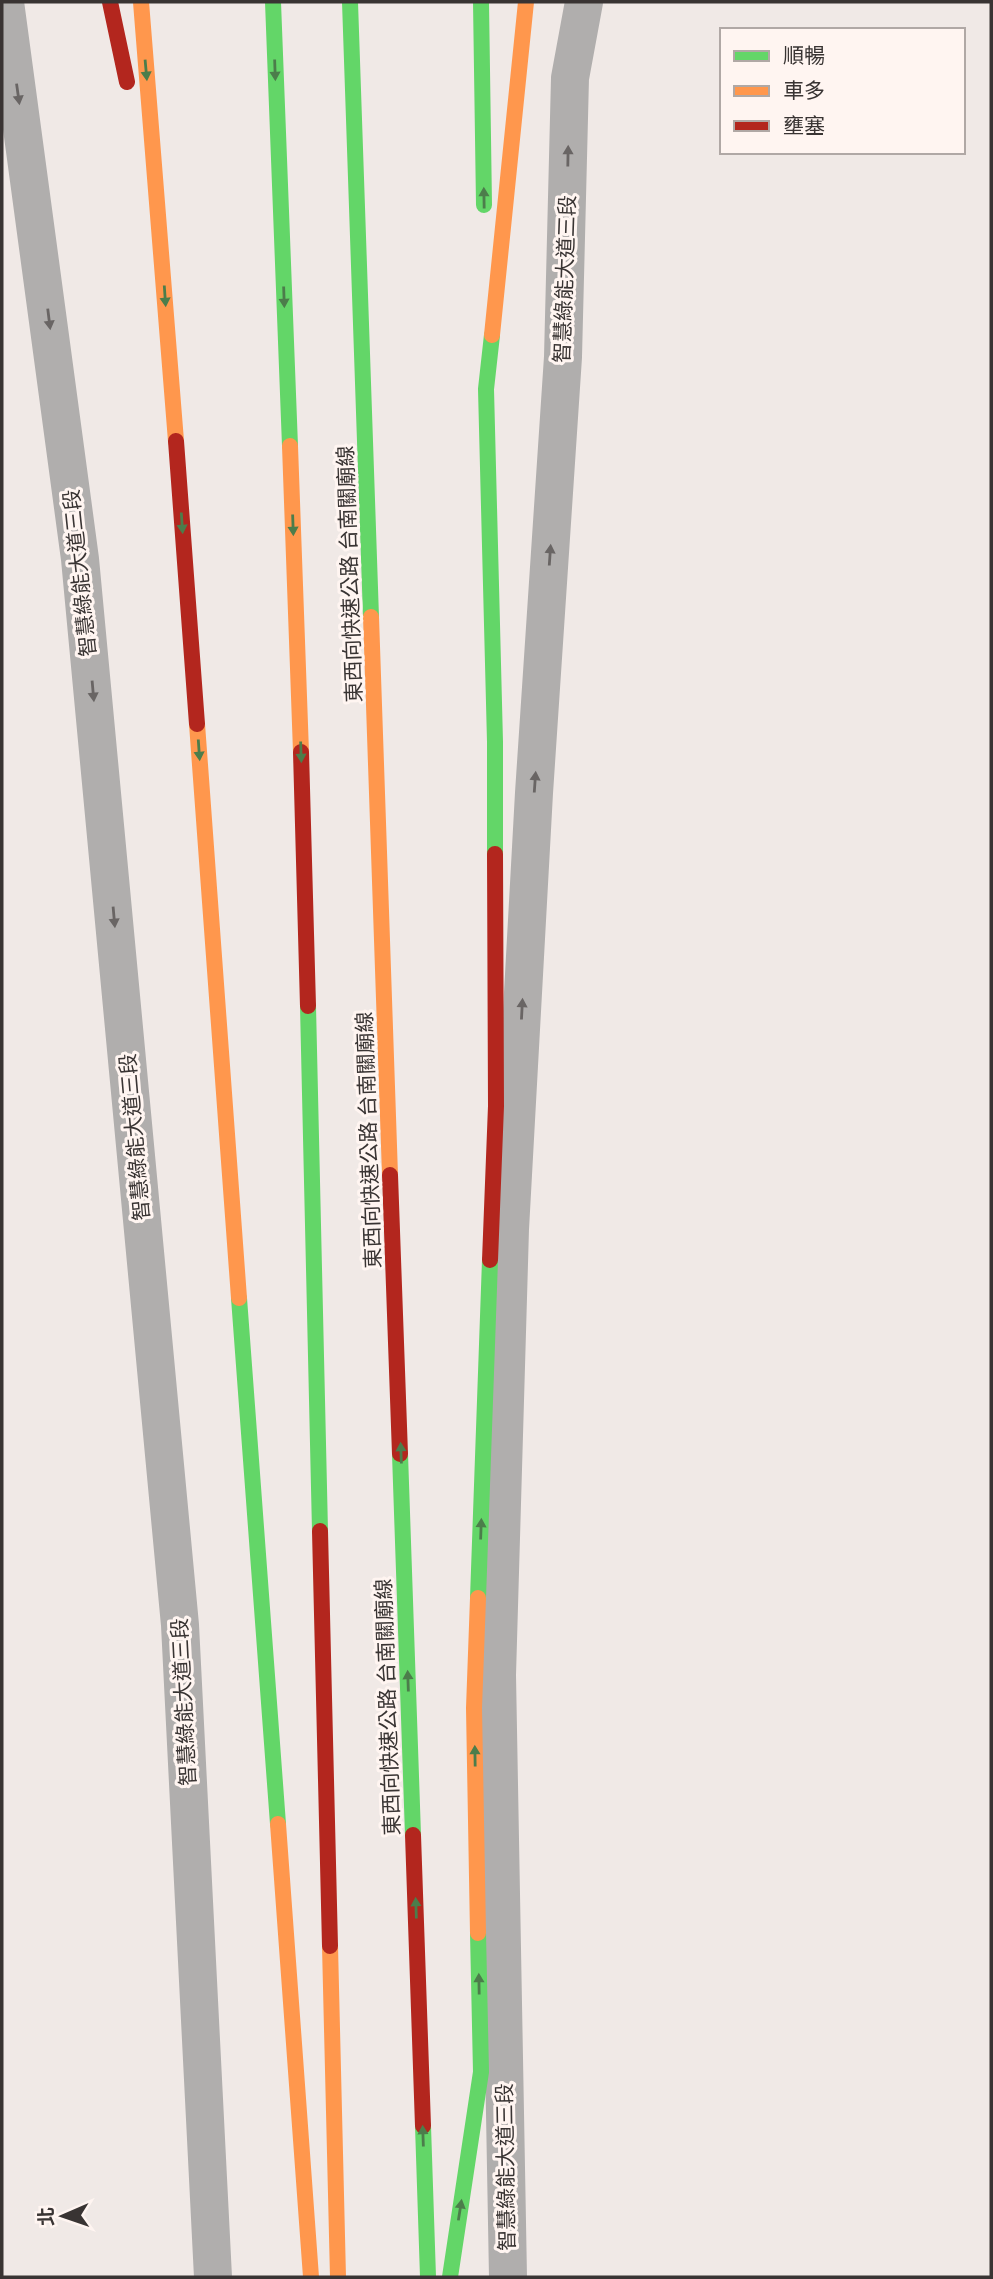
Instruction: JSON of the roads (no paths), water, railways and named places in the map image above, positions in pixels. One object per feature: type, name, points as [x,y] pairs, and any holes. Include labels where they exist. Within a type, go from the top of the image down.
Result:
[{"type":"highway","points":[[110,2],[160,229]]},
{"type":"highway","points":[[141,2],[311,2277]]},
{"type":"highway","points":[[273,2],[303,792],[338,2277]]},
{"type":"highway","name":"東西向快速公路 台南關廟線","points":[[351,2],[428,2277]]},
{"type":"highway","points":[[481,2],[484,223]]},
{"type":"highway","points":[[486,389],[526,2]]},
{"type":"highway","points":[[450,2277],[481,2072],[474,1708],[496,1106],[495,742],[484,251]]},
{"type":"street","name":"智慧綠能大道三段","points":[[5,2],[80,559],[178,1597],[213,2277]]},
{"type":"street","name":"智慧綠能大道三段","points":[[508,2277],[497,1675],[510,1229],[534,793],[563,357],[570,78],[584,2]]}]
